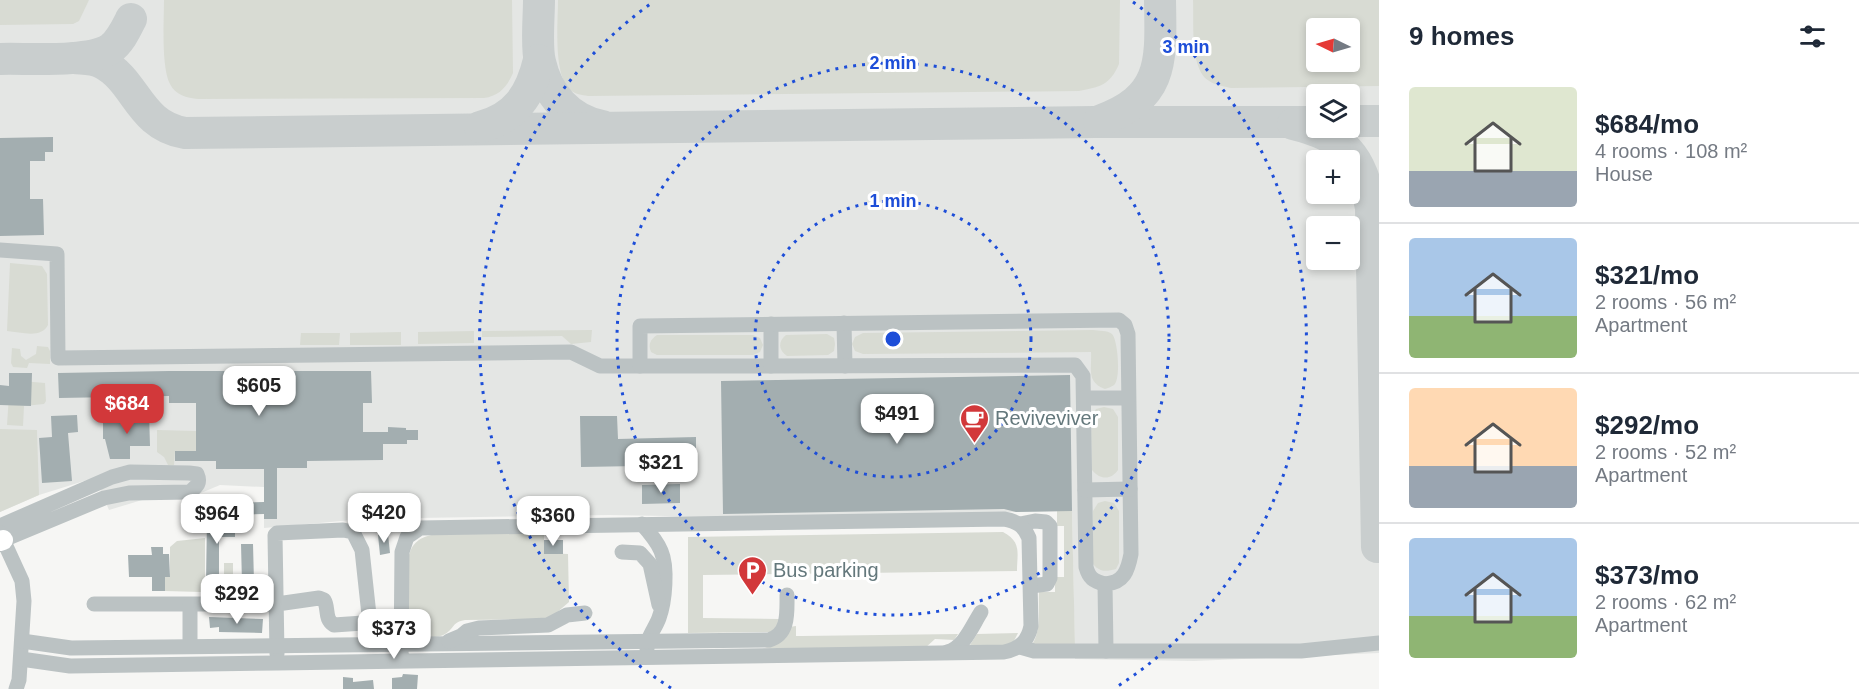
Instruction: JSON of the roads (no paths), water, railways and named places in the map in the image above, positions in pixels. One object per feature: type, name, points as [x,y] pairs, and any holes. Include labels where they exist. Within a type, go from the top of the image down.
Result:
[{"type":"street","points":[[0,250],[57,254],[58,358],[571,352],[600,366],[640,366],[845,366],[1068,364],[1075,365],[1083,375],[1086,567],[1089,577],[1096,582],[1106,584],[1114,584],[1122,579],[1129,567],[1131,554],[1128,334],[1125,325],[1119,320],[640,326],[640,366]]},
{"type":"street","points":[[844,323],[845,366]]},
{"type":"street","points":[[771,324],[771,366]]},
{"type":"street","points":[[1084,398],[1128,398]]},
{"type":"street","points":[[130,472],[197,474],[199,480],[197,486],[190,492],[135,493],[104,498],[1,535],[112,477],[130,472]]},
{"type":"street","points":[[152,473],[171,493]]},
{"type":"street","points":[[135,493],[152,473]]},
{"type":"street","points":[[1085,490],[1130,489]]},
{"type":"street","points":[[401,661],[404,544],[407,537],[420,528],[1004,519],[1020,524],[1035,521],[1047,522],[1050,526],[1050,578],[1047,584],[1031,586]]},
{"type":"street","points":[[642,524],[655,539],[663,554],[665,578],[661,614],[647,640],[647,658]]},
{"type":"street","points":[[1020,524],[1029,538],[1031,586],[1029,634],[1020,647]]},
{"type":"street","points":[[94,604],[277,604],[319,598],[324,600],[327,618],[330,622],[334,624],[363,623],[369,615],[362,550],[353,532],[343,530],[277,533],[275,536],[277,604],[277,663]]},
{"type":"street","points":[[1,535],[22,581],[24,601],[21,659],[16,689]]},
{"type":"street","points":[[622,552],[640,553],[650,564],[661,614]]},
{"type":"street","points":[[1106,584],[1106,651]]},
{"type":"street","points":[[22,641],[71,648],[769,640],[777,638],[783,631],[787,618],[787,595]]},
{"type":"street","points":[[190,605],[190,646]]},
{"type":"street","points":[[944,653],[953,651],[962,644],[981,612]]},
{"type":"street","points":[[443,643],[461,636],[466,631],[479,628],[548,625],[567,615],[585,613]]},
{"type":"street","points":[[21,659],[70,666],[1004,652],[1020,647],[1034,651],[1301,651],[1379,643]]},
{"type":"place","name":"Reviveviver","points":[[974,444]]},
{"type":"place","name":"Bus parking","points":[[752,596]]}]
